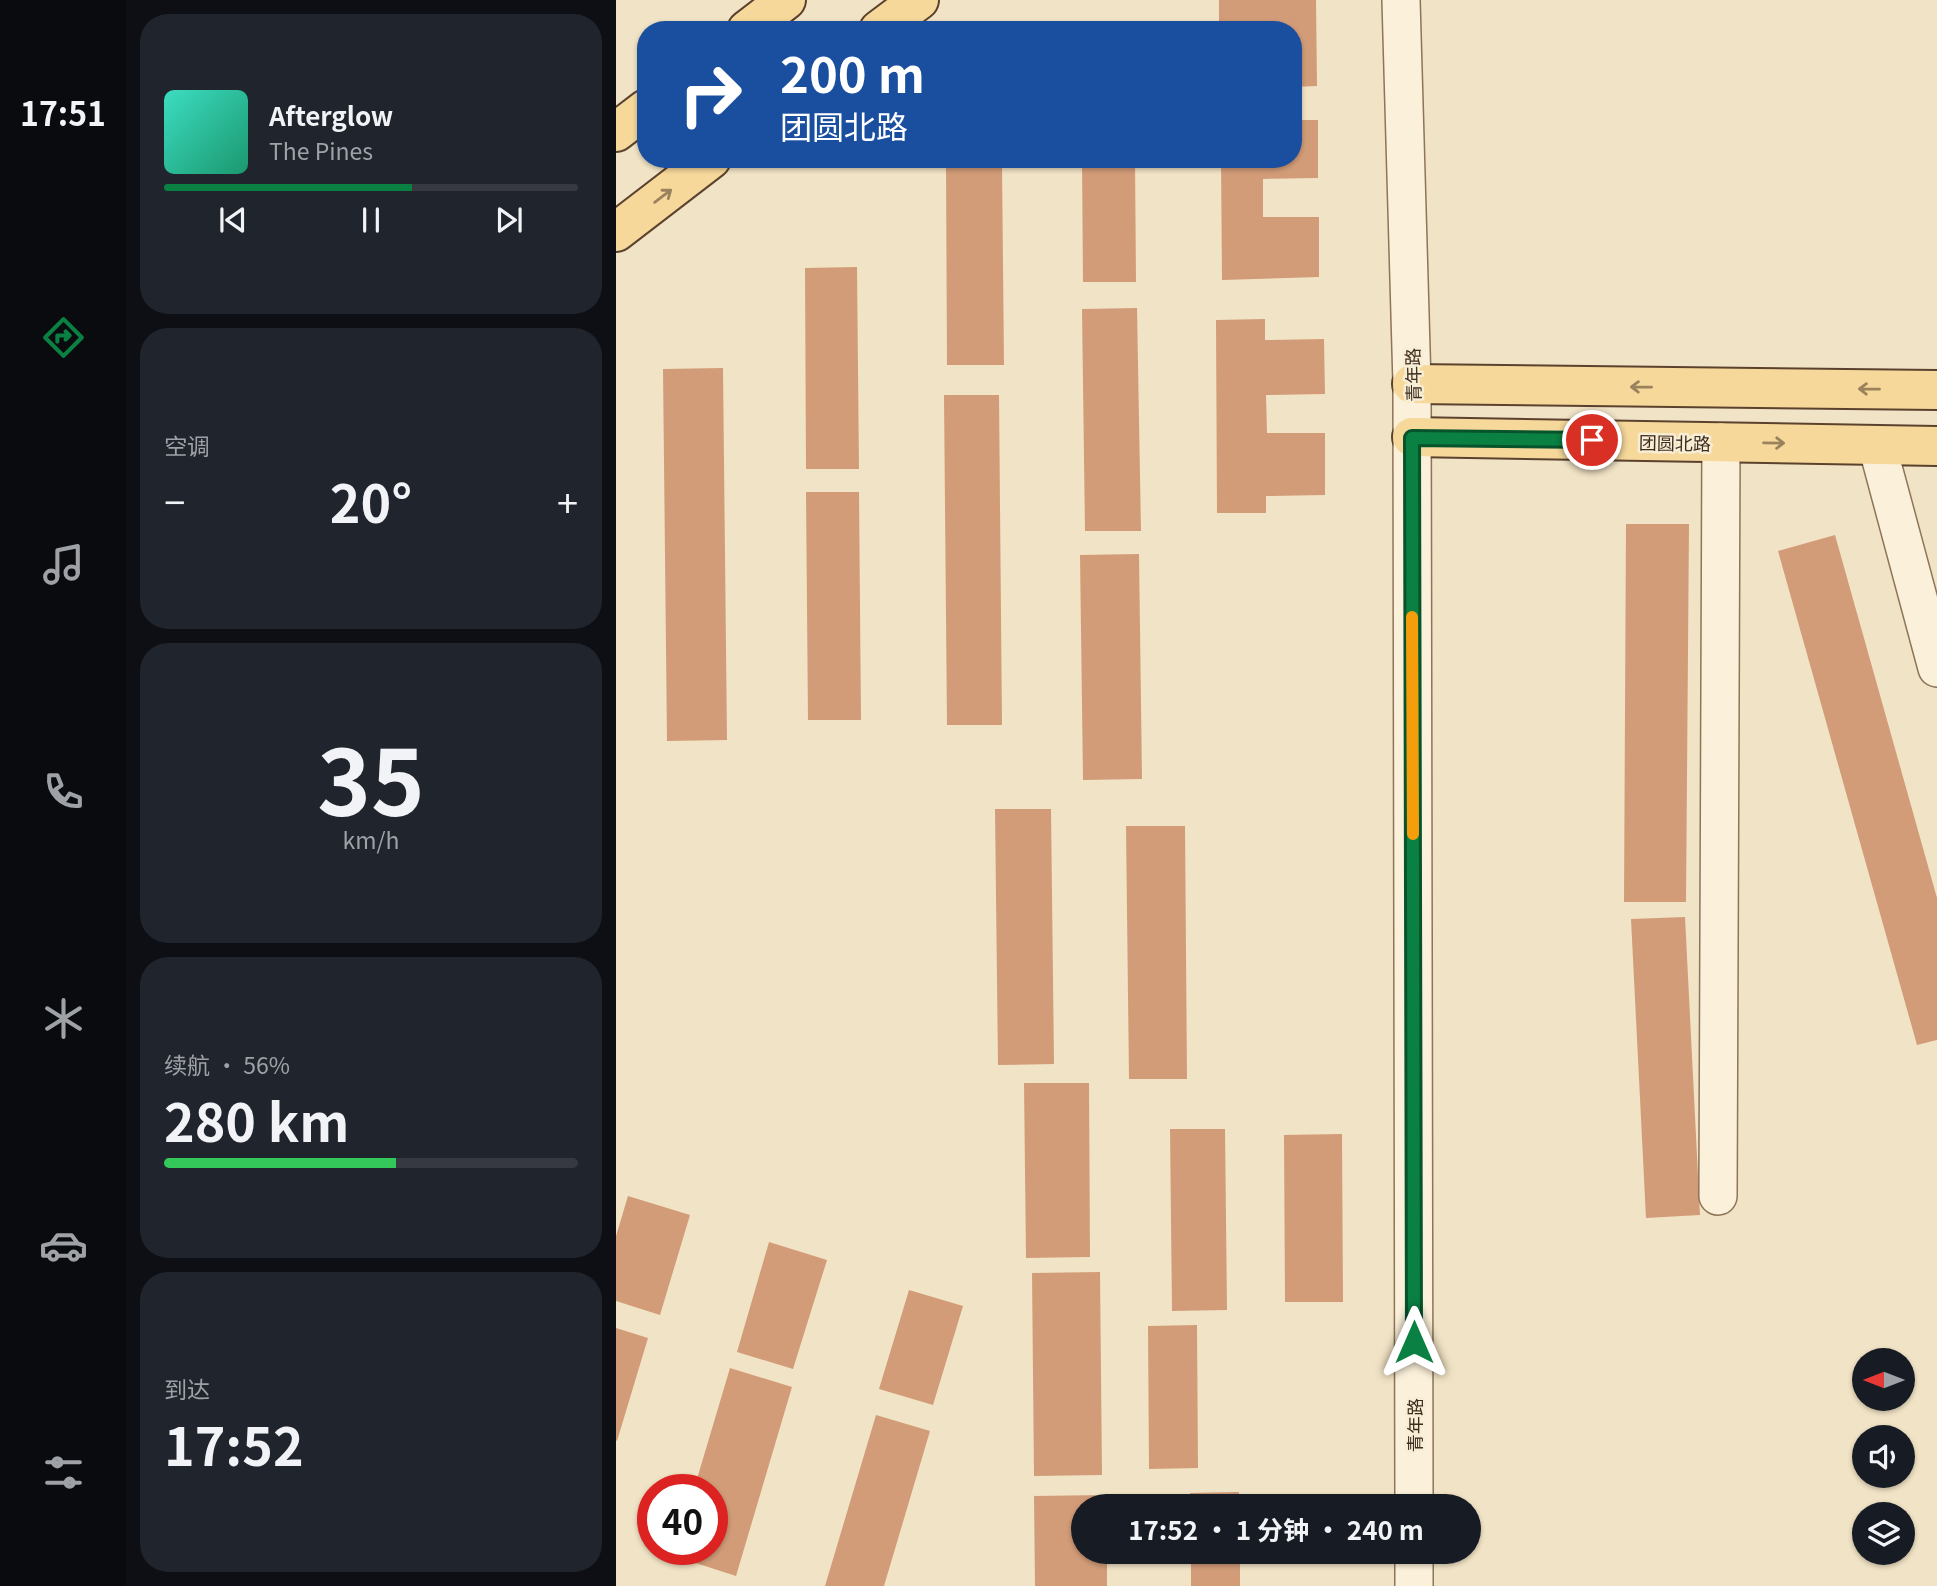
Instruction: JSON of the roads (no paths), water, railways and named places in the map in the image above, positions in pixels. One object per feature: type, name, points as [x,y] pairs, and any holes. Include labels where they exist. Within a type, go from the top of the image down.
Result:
[{"type":"main road","points":[[759,21],[786,0]]},
{"type":"main road","points":[[891,21],[919,0]]},
{"type":"main road","points":[[616,132],[637,116]]},
{"type":"main road","points":[[616,232],[699,168]]},
{"type":"main road","points":[[1412,384],[1937,390]]},
{"type":"main road","name":"团圆北路","points":[[1412,438],[1937,446]]},
{"type":"street","name":"青年路","points":[[1401,0],[1412,384],[1414,1494]]},
{"type":"street","points":[[1718,1196],[1721,442]]},
{"type":"street","points":[[1877,445],[1937,668]]},
{"type":"street","points":[[1414,1564],[1414,1586]]}]
